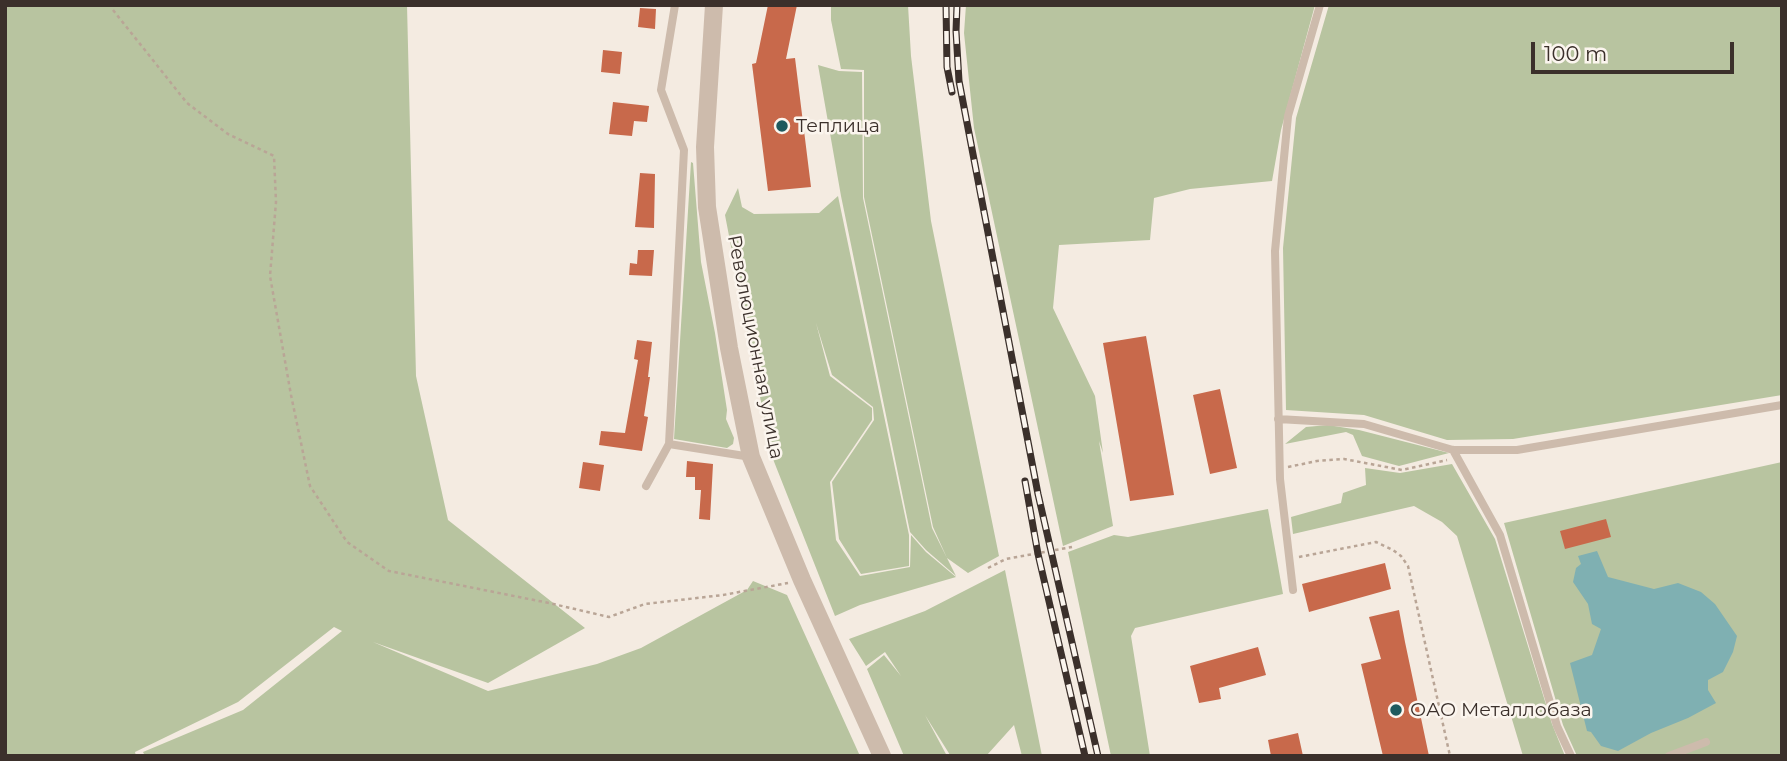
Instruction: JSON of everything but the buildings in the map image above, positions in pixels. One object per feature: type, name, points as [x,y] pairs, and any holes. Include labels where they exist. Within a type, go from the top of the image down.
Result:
[{"type":"street","name":"Революционная улица","points":[[714,5],[705,147],[707,207],[729,348],[751,457],[802,580],[882,756]]},
{"type":"lane","points":[[646,486],[669,444],[684,150],[661,90],[675,5]]},
{"type":"lane","points":[[1293,590],[1280,469],[1275,251],[1288,116],[1320,5]]},
{"type":"lane","points":[[684,150],[705,147]]},
{"type":"lane","points":[[1278,419],[1364,424],[1455,453],[1517,450],[1782,404]]},
{"type":"lane","points":[[669,444],[751,457]]},
{"type":"lane","points":[[1455,453],[1500,535],[1557,726],[1571,756]]},
{"type":"lane","points":[[1669,756],[1706,741]]},
{"type":"path","points":[[113,10],[187,103],[228,134],[274,156],[276,202],[270,276],[291,395],[310,486],[347,542],[389,571],[609,617],[645,604],[723,596],[802,580]]},
{"type":"path","points":[[1280,469],[1317,461],[1344,459],[1402,470],[1455,453]]},
{"type":"path","points":[[1288,559],[1376,542],[1401,556],[1408,566],[1450,756]]},
{"type":"path","points":[[988,568],[1006,559],[1072,548]]},
{"type":"green space","points":[[5,5],[407,5],[416,376],[448,520],[585,628],[488,683],[373,642],[488,691],[597,664],[641,648],[747,590],[753,581],[787,595],[860,756],[145,756],[143,752],[243,710],[342,631],[334,627],[238,702],[135,752],[136,756],[5,756]]},
{"type":"green space","points":[[831,5],[908,5],[911,56],[931,221],[999,556],[968,573],[947,558],[933,527],[864,197],[864,70],[841,69],[831,20]]},
{"type":"green space","points":[[966,5],[1315,5],[1281,130],[1272,181],[1190,189],[1154,198],[1150,240],[1059,245],[1053,308],[1095,396],[1103,453],[1099,441],[1113,526],[1063,546],[974,128],[964,33]]},
{"type":"green space","points":[[1329,5],[1782,5],[1782,395],[1513,439],[1447,440],[1364,415],[1286,410],[1283,248],[1296,118]]},
{"type":"green space","points":[[818,65],[839,71],[862,72],[863,198],[932,528],[956,576],[910,532],[841,196]]},
{"type":"green space","points":[[691,162],[701,262],[715,333],[727,410],[726,419],[734,438],[733,444],[727,448],[674,439]]},
{"type":"green space","points":[[738,188],[742,207],[754,214],[819,213],[838,196],[909,535],[909,566],[861,574],[839,539],[832,482],[874,420],[873,407],[832,375],[816,323],[830,376],[872,408],[872,420],[830,482],[836,540],[860,576],[910,567],[911,535],[926,552],[956,577],[860,605],[835,616],[771,454],[725,215]]},
{"type":"green space","points":[[1328,425],[1359,430],[1449,453],[1399,466],[1362,456],[1353,435],[1346,432],[1285,444],[1306,427]]},
{"type":"green space","points":[[1782,462],[1782,756],[1577,756],[1563,725],[1504,523]]},
{"type":"green space","points":[[1452,464],[1495,539],[1552,724],[1565,756],[1523,756],[1457,536],[1442,522],[1414,506],[1293,534],[1291,517],[1341,503],[1343,493],[1366,485],[1365,468],[1400,473]]},
{"type":"green space","points":[[1268,509],[1283,594],[1135,628],[1131,636],[1150,756],[1111,756],[1068,552],[1114,535],[1128,537]]},
{"type":"green space","points":[[1005,570],[1042,756],[1022,756],[1014,725],[987,755],[950,755],[925,715],[947,756],[904,756],[867,669],[884,655],[901,676],[885,652],[866,666],[849,639],[925,611]]},
{"type":"water","points":[[1597,551],[1608,577],[1654,589],[1678,583],[1701,592],[1715,604],[1737,636],[1723,672],[1708,680],[1708,690],[1716,703],[1618,751],[1601,746],[1591,732],[1587,731],[1570,663],[1592,655],[1601,629],[1592,624],[1588,604],[1573,582],[1576,568],[1581,564],[1578,556]]},
{"type":"railway","points":[[946,5],[947,67],[952,92]]},
{"type":"railway","points":[[957,5],[959,81],[1038,494],[1098,756]]},
{"type":"railway","points":[[1025,481],[1038,554],[1085,756]]},
{"type":"place","name":"Теплица","points":[[782,126]]},
{"type":"place","name":"ОАО Металлобаза","points":[[1396,710]]}]
